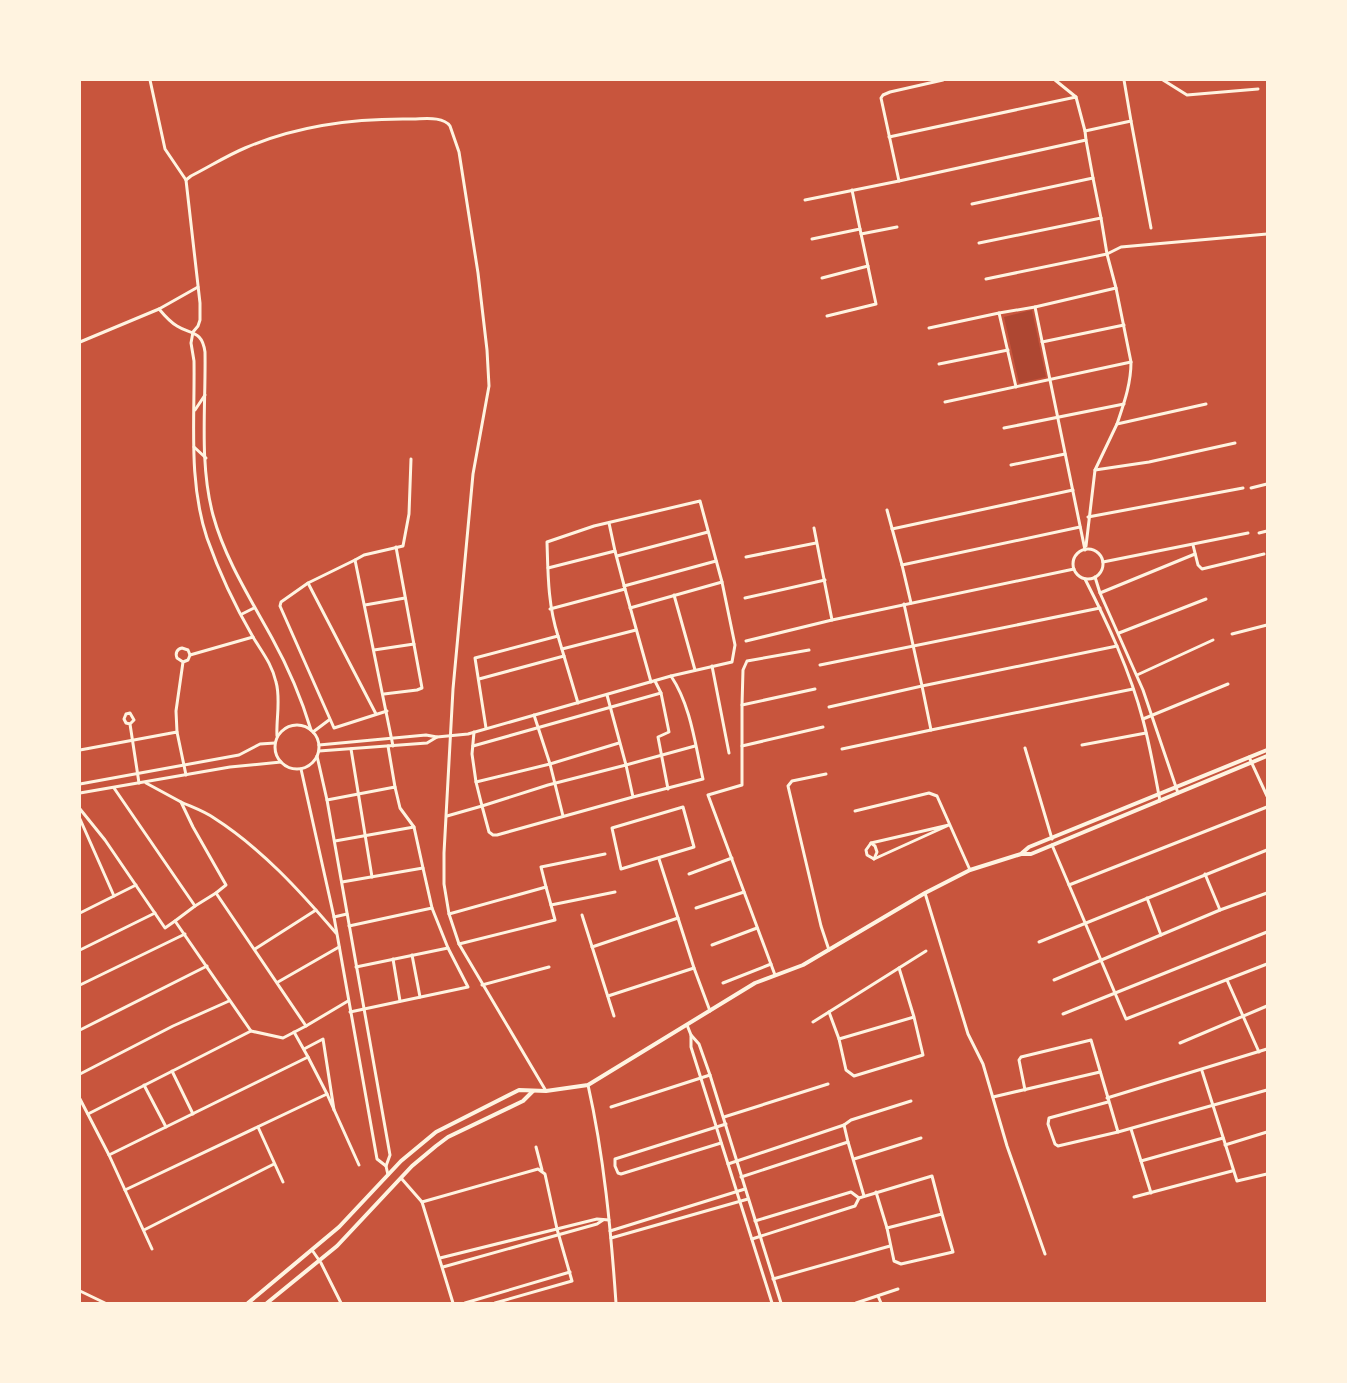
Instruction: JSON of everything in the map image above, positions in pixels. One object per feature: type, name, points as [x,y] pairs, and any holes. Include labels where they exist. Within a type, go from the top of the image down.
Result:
[{"type":"street","points":[[150,80],[164,149],[186,180],[198,287],[200,320],[198,326],[193,332],[191,343],[194,361],[194,468],[199,505],[207,537],[218,567],[253,637],[272,668],[277,684],[277,736],[275,743],[277,756],[281,762],[294,769],[301,769],[308,766],[317,756],[319,745],[312,731],[293,679],[236,574],[213,515],[208,487],[204,427],[206,393],[205,348],[203,341],[193,332],[176,326],[159,309]]},
{"type":"street","points":[[899,181],[880,98],[883,94],[943,80]]},
{"type":"street","points":[[1055,80],[1076,97],[1085,131],[1108,254],[1131,362],[1128,392],[1117,424],[1096,470],[1088,517],[1085,550]]},
{"type":"street","points":[[1124,80],[1151,228]]},
{"type":"street","points":[[1163,80],[1188,95],[1258,89]]},
{"type":"street","points":[[889,136],[1076,97]]},
{"type":"street","points":[[186,180],[246,147],[299,129],[393,118],[435,119],[448,123],[450,126],[459,152],[477,265],[487,350],[489,386],[473,474],[450,736],[444,884],[449,914],[459,944],[546,1091]]},
{"type":"street","points":[[1085,131],[1131,121]]},
{"type":"street","points":[[805,200],[1086,140]]},
{"type":"street","points":[[972,204],[1093,178]]},
{"type":"street","points":[[827,316],[876,304],[852,190]]},
{"type":"street","points":[[979,243],[1101,218]]},
{"type":"street","points":[[861,234],[897,227]]},
{"type":"street","points":[[812,239],[860,229]]},
{"type":"street","points":[[986,279],[1108,254],[1125,246],[1267,234]]},
{"type":"street","points":[[822,278],[868,266]]},
{"type":"street","points":[[80,342],[159,309],[198,287]]},
{"type":"street","points":[[929,328],[1035,307],[1116,288]]},
{"type":"street","points":[[1035,307],[1085,550]]},
{"type":"street","points":[[999,313],[1016,387]]},
{"type":"street","points":[[1042,342],[1124,325]]},
{"type":"street","points":[[939,364],[1008,350]]},
{"type":"street","points":[[945,402],[1131,362]]},
{"type":"street","points":[[195,411],[206,393]]},
{"type":"street","points":[[1004,428],[1124,404]]},
{"type":"street","points":[[1117,424],[1206,404]]},
{"type":"street","points":[[195,427],[204,427]]},
{"type":"street","points":[[1096,470],[1149,462],[1235,443]]},
{"type":"street","points":[[194,447],[206,458]]},
{"type":"street","points":[[1011,465],[1065,454]]},
{"type":"street","points":[[387,711],[334,728],[329,720],[280,606],[281,602],[308,583],[355,560],[364,556],[403,546],[408,514],[411,459]]},
{"type":"street","points":[[1251,488],[1267,484]]},
{"type":"street","points":[[1088,517],[1242,488]]},
{"type":"street","points":[[892,529],[1073,490]]},
{"type":"street","points":[[319,745],[426,735],[438,737],[450,736],[474,732],[486,728],[578,703],[653,682],[671,676],[732,662],[735,645],[722,582],[700,502],[609,522],[547,542],[550,609],[578,703]]},
{"type":"street","points":[[887,510],[912,603]]},
{"type":"street","points":[[609,522],[624,588],[636,630],[653,682],[661,693],[669,727],[669,732],[658,737],[668,789]]},
{"type":"street","points":[[902,565],[1080,527]]},
{"type":"street","points":[[814,528],[832,620]]},
{"type":"street","points":[[1260,533],[1267,531]]},
{"type":"street","points":[[617,556],[708,532]]},
{"type":"street","points":[[1103,562],[1248,533]]},
{"type":"street","points":[[746,557],[816,543]]},
{"type":"street","points":[[1193,545],[1200,568],[1204,570],[1264,554]]},
{"type":"street","points":[[384,694],[422,688],[396,547]]},
{"type":"street","points":[[1092,549],[1100,556],[1103,562],[1101,570],[1095,577],[1081,577],[1074,569],[1075,557],[1079,552],[1085,550],[1092,549]]},
{"type":"street","points":[[548,568],[616,551]]},
{"type":"street","points":[[1100,593],[1195,554]]},
{"type":"street","points":[[355,560],[394,746]]},
{"type":"street","points":[[550,609],[716,561]]},
{"type":"street","points":[[746,641],[904,604],[1074,569]]},
{"type":"street","points":[[1095,577],[1100,593],[1137,675],[1178,794]]},
{"type":"street","points":[[1085,578],[1117,646],[1134,689],[1143,719],[1160,801]]},
{"type":"street","points":[[745,598],[825,580]]},
{"type":"street","points":[[630,608],[722,582]]},
{"type":"street","points":[[308,583],[376,714]]},
{"type":"street","points":[[674,595],[695,670]]},
{"type":"street","points":[[365,605],[405,598]]},
{"type":"street","points":[[1119,633],[1206,599]]},
{"type":"street","points":[[904,604],[931,730]]},
{"type":"street","points":[[242,614],[254,608]]},
{"type":"street","points":[[820,665],[1100,608]]},
{"type":"street","points":[[1232,634],[1267,625]]},
{"type":"street","points":[[562,649],[636,630]]},
{"type":"street","points":[[486,728],[475,658],[558,636]]},
{"type":"street","points":[[183,662],[188,660],[190,655],[253,637]]},
{"type":"street","points":[[1137,675],[1213,640]]},
{"type":"street","points":[[374,650],[414,644]]},
{"type":"street","points":[[829,706],[1117,646]]},
{"type":"street","points":[[183,662],[177,658],[176,654],[178,650],[184,648],[188,650],[190,655]]},
{"type":"street","points":[[775,975],[708,795],[742,785],[743,670],[747,661],[809,650]]},
{"type":"street","points":[[479,680],[564,656]]},
{"type":"street","points":[[183,662],[176,711],[177,732],[186,775]]},
{"type":"street","points":[[712,666],[729,753]]},
{"type":"street","points":[[474,732],[472,754],[476,782],[488,832],[493,835],[668,789],[703,779],[686,706],[678,687],[671,676]]},
{"type":"street","points":[[1143,719],[1228,684]]},
{"type":"street","points":[[742,705],[815,689]]},
{"type":"street","points":[[842,749],[1134,689]]},
{"type":"street","points":[[473,746],[661,693]]},
{"type":"street","points":[[607,695],[633,797]]},
{"type":"street","points":[[534,715],[550,764],[563,816]]},
{"type":"street","points":[[312,731],[329,720]]},
{"type":"street","points":[[130,724],[139,783]]},
{"type":"street","points":[[277,736],[282,730],[296,725],[304,726],[312,731]]},
{"type":"street","points":[[742,746],[823,727]]},
{"type":"street","points":[[80,750],[177,732]]},
{"type":"street","points":[[1082,745],[1146,733]]},
{"type":"street","points":[[319,751],[427,743],[438,737]]},
{"type":"street","points":[[80,784],[138,775],[239,755],[265,742],[275,743]]},
{"type":"street","points":[[476,782],[550,764],[619,743]]},
{"type":"street","points":[[350,1012],[362,1008],[468,987],[448,948],[432,908],[414,827],[400,808],[394,788],[388,746]]},
{"type":"street","points":[[447,816],[554,784],[626,766],[695,746]]},
{"type":"street","points":[[351,748],[372,877]]},
{"type":"street","points":[[1025,748],[1052,839]]},
{"type":"street","points":[[1021,854],[1029,847],[1052,839],[1176,786],[1267,750]]},
{"type":"street","points":[[317,756],[335,841],[362,1008],[390,1155],[386,1166],[388,1175]]},
{"type":"street","points":[[248,1303],[339,1227],[401,1161],[436,1132],[519,1090],[533,1092],[588,1085],[755,983],[803,965],[925,893],[970,870],[1021,854],[1031,854],[1267,756]]},
{"type":"street","points":[[1249,757],[1267,796]]},
{"type":"street","points":[[80,793],[255,764],[281,762]]},
{"type":"street","points":[[301,769],[334,916],[377,1159],[386,1166]]},
{"type":"street","points":[[826,774],[792,781],[788,786],[821,926],[829,950]]},
{"type":"street","points":[[145,782],[181,802],[213,817],[262,854],[336,933]]},
{"type":"street","points":[[114,788],[195,906]]},
{"type":"street","points":[[327,800],[394,788]]},
{"type":"street","points":[[856,811],[929,793],[937,796],[970,870]]},
{"type":"street","points":[[80,809],[105,840],[165,928],[226,885],[193,827],[181,802]]},
{"type":"street","points":[[683,807],[694,847],[659,859],[621,869],[612,828],[683,807]]},
{"type":"street","points":[[1069,885],[1267,807]]},
{"type":"street","points":[[80,819],[114,896]]},
{"type":"street","points":[[874,859],[867,855],[866,850],[871,843],[949,825]]},
{"type":"street","points":[[874,859],[949,825]]},
{"type":"street","points":[[335,841],[414,827]]},
{"type":"street","points":[[871,843],[875,846],[878,852],[874,859]]},
{"type":"street","points":[[1052,845],[1126,1019],[1267,964]]},
{"type":"street","points":[[1039,942],[1267,850]]},
{"type":"street","points":[[459,944],[555,920],[541,867],[604,854]]},
{"type":"street","points":[[689,874],[732,858]]},
{"type":"street","points":[[659,859],[694,968],[710,1011]]},
{"type":"street","points":[[342,882],[423,868]]},
{"type":"street","points":[[1205,874],[1220,910]]},
{"type":"street","points":[[80,913],[136,885]]},
{"type":"street","points":[[449,914],[546,888]]},
{"type":"street","points":[[216,892],[278,982],[306,1026]]},
{"type":"street","points":[[551,905],[615,892]]},
{"type":"street","points":[[696,908],[744,892]]},
{"type":"street","points":[[1054,980],[1220,910],[1267,892]]},
{"type":"street","points":[[925,893],[968,1034],[982,1064],[1007,1146],[1045,1254]]},
{"type":"street","points":[[1147,898],[1161,935]]},
{"type":"street","points":[[349,926],[432,908]]},
{"type":"street","points":[[255,949],[316,910]]},
{"type":"street","points":[[80,950],[155,913]]},
{"type":"street","points":[[334,916],[347,914]]},
{"type":"street","points":[[582,915],[614,1016]]},
{"type":"street","points":[[592,947],[678,918]]},
{"type":"street","points":[[175,921],[251,1031]]},
{"type":"street","points":[[712,945],[757,928]]},
{"type":"street","points":[[1063,1014],[1267,932]]},
{"type":"street","points":[[80,985],[185,934]]},
{"type":"street","points":[[278,982],[339,947]]},
{"type":"street","points":[[356,966],[448,948]]},
{"type":"street","points":[[813,1022],[926,951]]},
{"type":"street","points":[[412,955],[420,997]]},
{"type":"street","points":[[393,959],[400,1001]]},
{"type":"street","points":[[723,983],[771,964]]},
{"type":"street","points":[[80,1030],[207,966]]},
{"type":"street","points":[[482,985],[549,967]]},
{"type":"street","points":[[608,996],[694,968]]},
{"type":"street","points":[[829,1012],[839,1039],[846,1070],[854,1076],[923,1055],[914,1017],[899,968]]},
{"type":"street","points":[[1227,980],[1259,1052]]},
{"type":"street","points":[[80,1074],[173,1026],[229,1001]]},
{"type":"street","points":[[88,1114],[251,1031],[283,1038],[348,1002]]},
{"type":"street","points":[[1180,1043],[1267,1006]]},
{"type":"street","points":[[839,1039],[914,1017]]},
{"type":"street","points":[[687,1025],[698,1044],[710,1075],[781,1303]]},
{"type":"street","points":[[294,1032],[327,1094],[359,1165]]},
{"type":"street","points":[[692,1035],[691,1047],[700,1078],[772,1303]]},
{"type":"street","points":[[304,1049],[323,1039],[334,1110]]},
{"type":"street","points":[[1025,1090],[1019,1060],[1022,1057],[1091,1040],[1107,1100],[1118,1132]]},
{"type":"street","points":[[1267,1049],[1202,1071],[1049,1118],[1047,1120],[1054,1144],[1058,1146],[1131,1129],[1267,1090]]},
{"type":"street","points":[[109,1155],[308,1057]]},
{"type":"street","points":[[172,1071],[193,1114]]},
{"type":"street","points":[[1202,1071],[1236,1181],[1239,1182],[1267,1174]]},
{"type":"street","points":[[993,1097],[1100,1072]]},
{"type":"street","points":[[611,1106],[710,1075]]},
{"type":"street","points":[[724,1117],[828,1084]]},
{"type":"street","points":[[144,1085],[166,1127]]},
{"type":"street","points":[[588,1085],[594,1112],[609,1220],[616,1303]]},
{"type":"street","points":[[267,1303],[319,1261],[351,1232],[412,1166],[448,1137],[523,1101],[533,1092]]},
{"type":"street","points":[[125,1190],[327,1094]]},
{"type":"street","points":[[80,1099],[109,1155],[152,1248]]},
{"type":"street","points":[[728,1164],[844,1125],[851,1120],[911,1101]]},
{"type":"street","points":[[721,1143],[620,1174],[615,1166],[615,1159],[726,1124]]},
{"type":"street","points":[[844,1125],[864,1196]]},
{"type":"street","points":[[258,1127],[283,1182]]},
{"type":"street","points":[[1131,1129],[1151,1193]]},
{"type":"street","points":[[1225,1145],[1267,1132]]},
{"type":"street","points":[[854,1159],[921,1138]]},
{"type":"street","points":[[1141,1161],[1223,1138]]},
{"type":"street","points":[[742,1177],[848,1142]]},
{"type":"street","points":[[495,1303],[572,1281],[536,1147]]},
{"type":"street","points":[[144,1230],[274,1164]]},
{"type":"street","points":[[422,1202],[542,1170]]},
{"type":"street","points":[[1134,1197],[1232,1171]]},
{"type":"street","points":[[752,1239],[855,1206],[859,1198],[864,1196],[876,1192],[932,1176],[953,1252],[900,1264],[894,1261],[887,1228],[876,1192]]},
{"type":"street","points":[[401,1178],[422,1202],[453,1303]]},
{"type":"street","points":[[610,1231],[745,1189]]},
{"type":"street","points":[[755,1221],[851,1192],[859,1198]]},
{"type":"street","points":[[611,1238],[748,1198]]},
{"type":"street","points":[[887,1228],[942,1214]]},
{"type":"street","points":[[440,1258],[597,1219],[609,1220]]},
{"type":"street","points":[[443,1267],[597,1224],[603,1220]]},
{"type":"street","points":[[773,1279],[890,1246]]},
{"type":"street","points":[[312,1250],[341,1303]]},
{"type":"street","points":[[465,1303],[570,1272]]},
{"type":"street","points":[[856,1303],[898,1290]]},
{"type":"street","points":[[80,1292],[105,1303]]},
{"type":"street","points":[[878,1296],[881,1303]]},
{"type":"shaded area","points":[[1032,310],[1046,377],[1019,383],[1004,317]]}]
